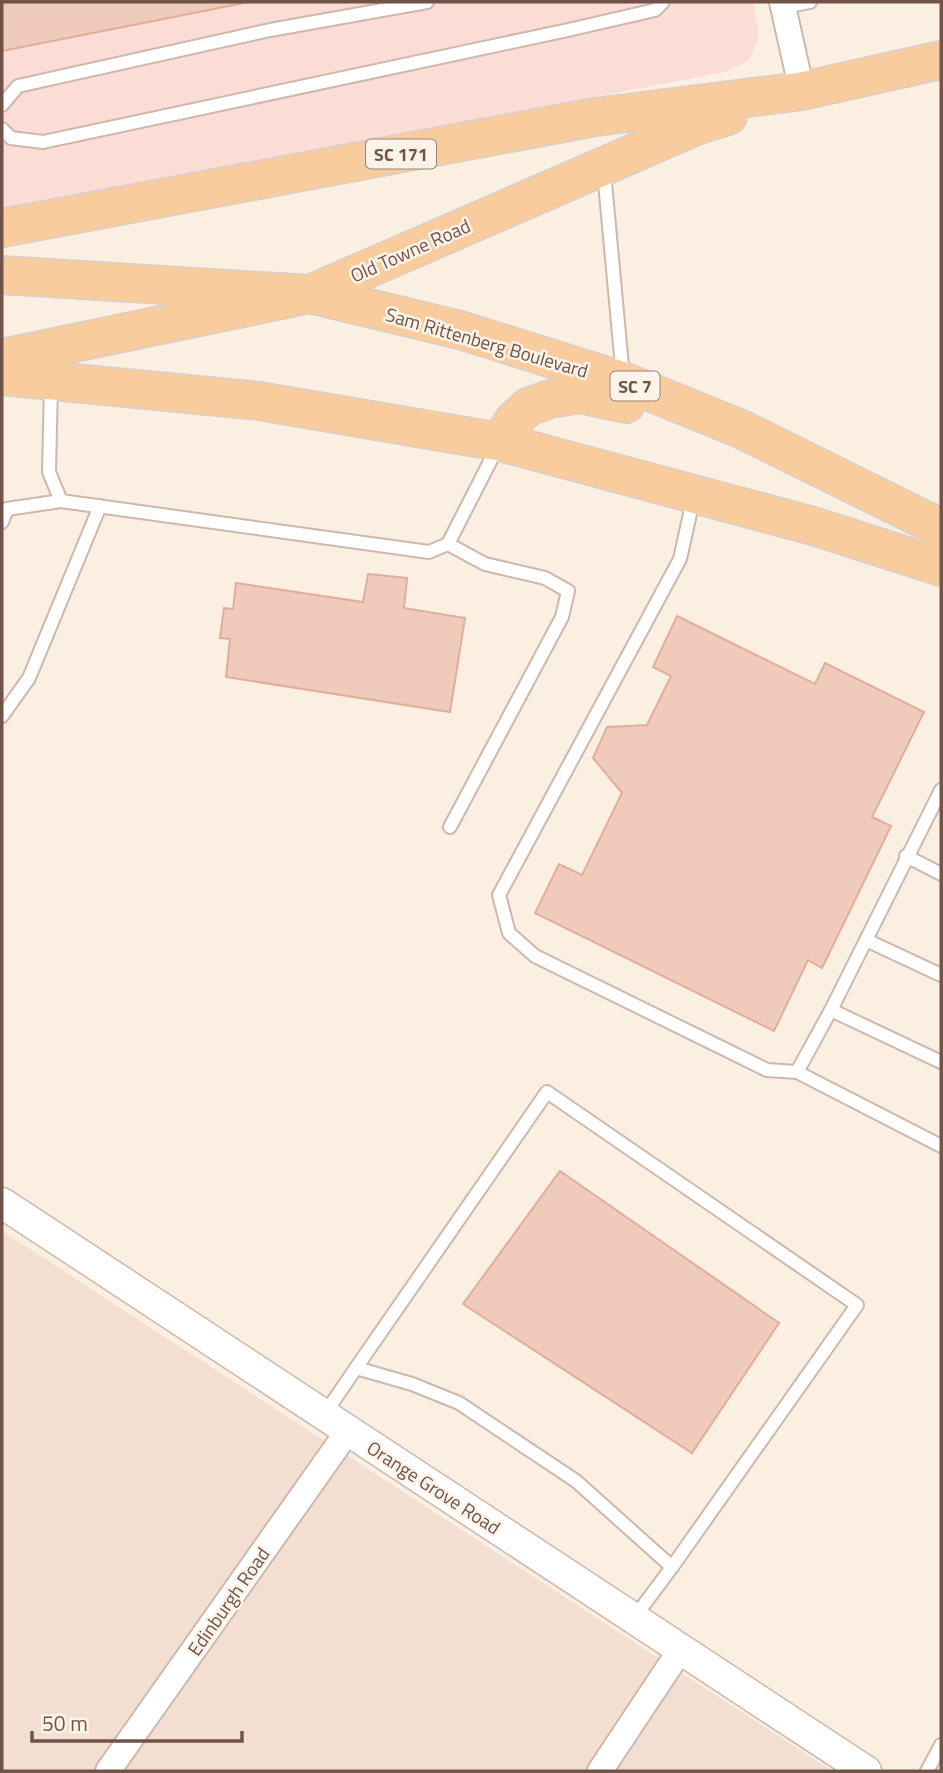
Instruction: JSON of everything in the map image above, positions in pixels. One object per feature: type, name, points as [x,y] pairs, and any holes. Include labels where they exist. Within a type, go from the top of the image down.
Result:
[{"type":"main road","name":"Old Towne Road","points":[[2,228],[595,117],[802,90],[941,60]]},
{"type":"main road","name":"Old Towne Road","points":[[2,358],[310,294],[696,126],[802,90]]},
{"type":"main road","name":"Sam Rittenberg Boulevard","points":[[2,275],[310,294],[460,330],[623,381],[741,429],[941,528]]},
{"type":"main road","points":[[2,376],[259,401],[500,442],[813,527],[941,567]]},
{"type":"main road","points":[[500,442],[513,421],[528,407],[550,399],[579,394],[741,429]]},
{"type":"street","points":[[783,4],[802,90]]},
{"type":"street","name":"Orange Grove Road","points":[[2,1203],[866,1771]]},
{"type":"street","name":"Edinburgh Road","points":[[108,1771],[348,1431]]},
{"type":"street","points":[[600,1771],[681,1649]]},
{"type":"lane","points":[[2,105],[18,86],[270,30],[427,2]]},
{"type":"lane","points":[[2,129],[11,138],[43,142],[580,27],[655,10],[663,2]]},
{"type":"lane","points":[[783,4],[810,2]]},
{"type":"lane","points":[[603,166],[623,381]]},
{"type":"lane","points":[[51,381],[49,472],[61,500]]},
{"type":"lane","points":[[2,522],[8,509],[61,500],[429,552],[448,544],[500,442]]},
{"type":"lane","points":[[694,494],[680,559],[499,895],[509,933],[536,956],[767,1070],[797,1072],[941,1146]]},
{"type":"lane","points":[[2,716],[29,678],[100,506]]},
{"type":"lane","points":[[448,544],[485,564],[545,578],[568,592],[562,617],[450,827]]},
{"type":"lane","points":[[797,1072],[941,790]]},
{"type":"lane","points":[[906,856],[941,874]]},
{"type":"lane","points":[[866,940],[941,975]]},
{"type":"lane","points":[[831,1010],[941,1062]]},
{"type":"lane","points":[[324,1415],[547,1093],[857,1305],[634,1618]]},
{"type":"lane","points":[[356,1368],[412,1384],[460,1403],[576,1481],[672,1567]]},
{"type":"lane","points":[[927,1771],[941,1745]]},
{"type":"shaded area","points":[[2,2],[753,2],[759,35],[751,56],[743,64],[725,72],[2,210]]},
{"type":"shaded area","points":[[2,1231],[832,1771],[2,1771]]},
{"type":"building","points":[[2,2],[249,2],[2,51]]},
{"type":"building","points":[[368,574],[407,578],[404,608],[465,618],[450,712],[226,677],[230,639],[220,638],[224,608],[233,609],[236,583],[363,602]]},
{"type":"building","points":[[677,616],[815,684],[825,663],[924,712],[872,817],[891,826],[822,968],[808,960],[774,1031],[535,913],[559,864],[582,875],[622,793],[593,758],[607,727],[647,725],[671,676],[653,667]]},
{"type":"building","points":[[560,1171],[779,1323],[692,1453],[463,1304]]}]
